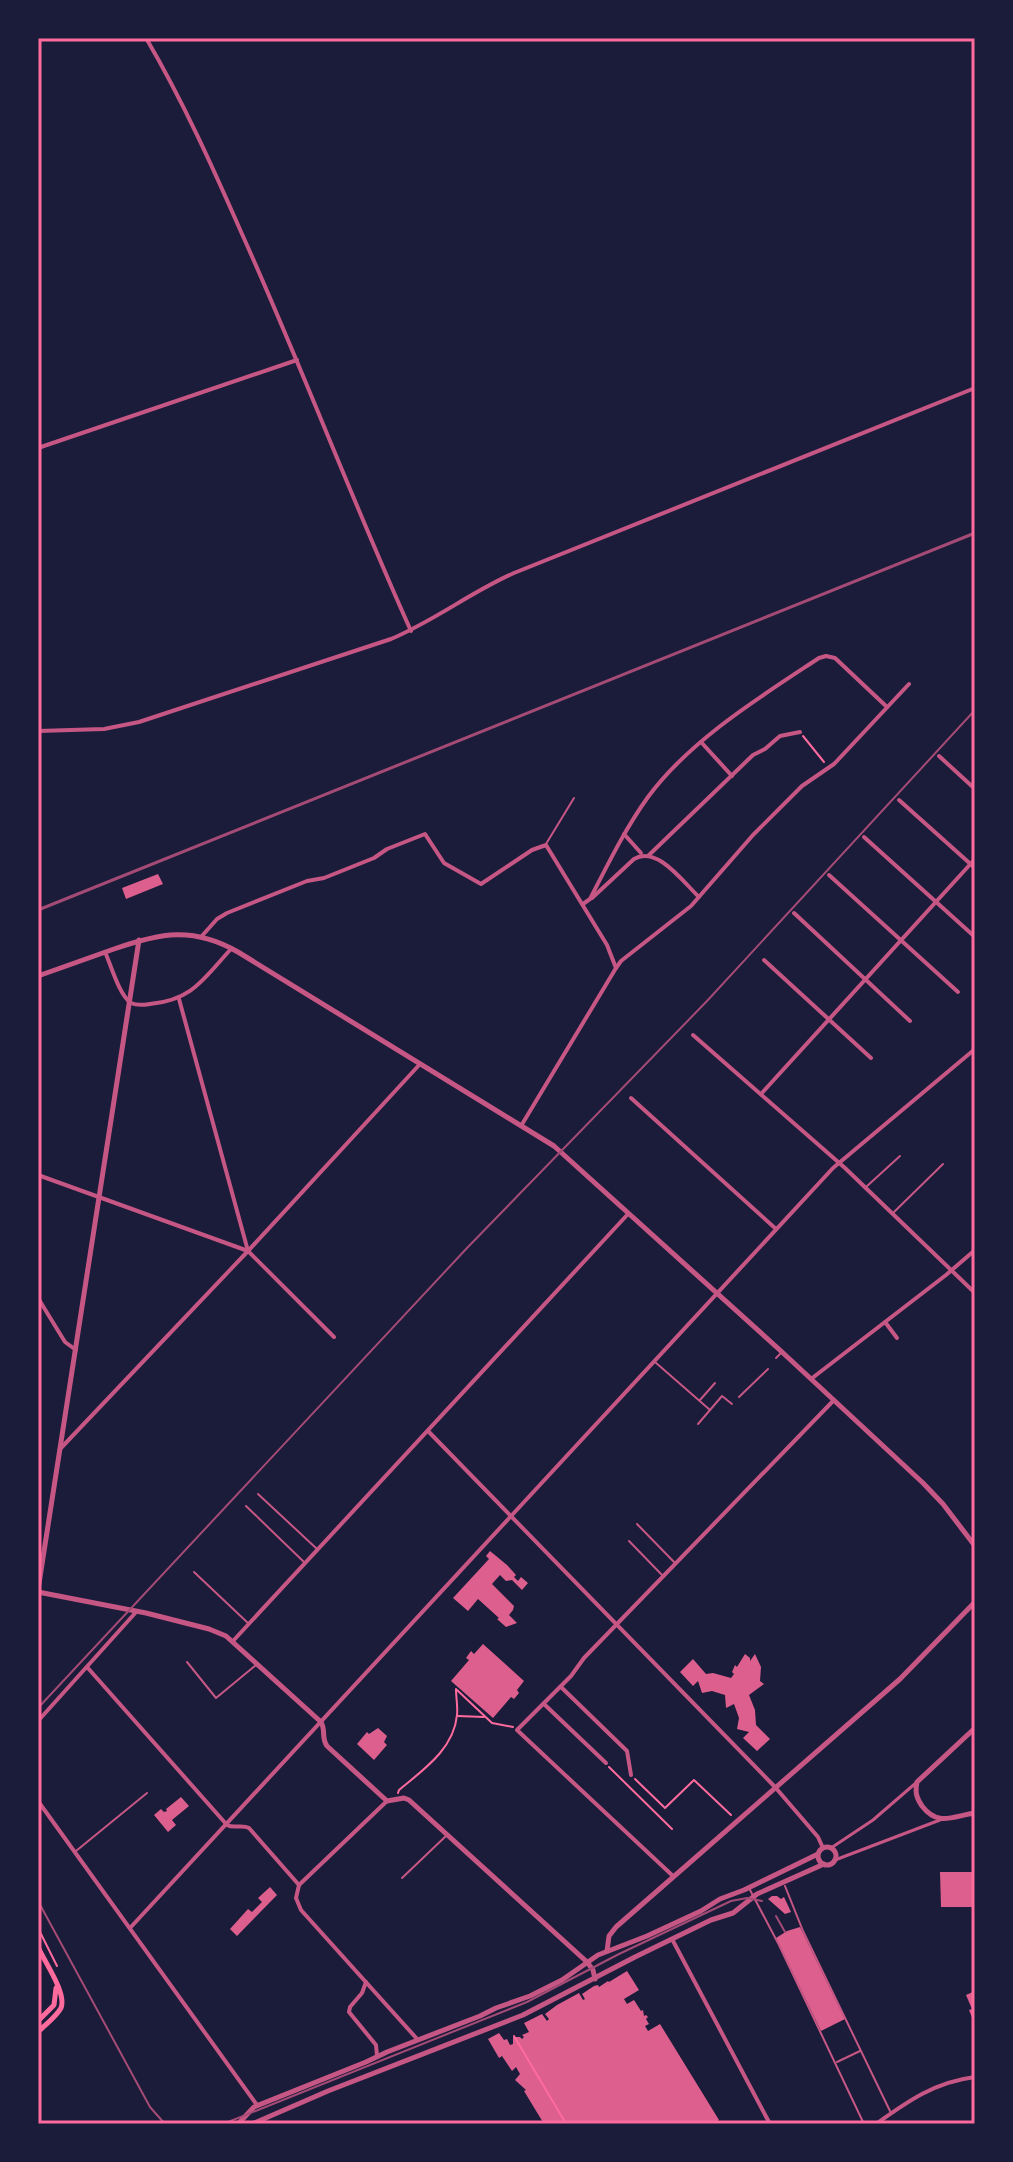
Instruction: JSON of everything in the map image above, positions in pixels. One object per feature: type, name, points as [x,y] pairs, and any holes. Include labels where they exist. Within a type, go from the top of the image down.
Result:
[{"type":"main road","points":[[38,2032],[62,2005],[62,1996],[39,1949]]},
{"type":"main road","points":[[38,2021],[54,2005],[56,1983]]},
{"type":"street","points":[[146,38],[221,186],[411,631]]},
{"type":"street","points":[[38,448],[297,360]]},
{"type":"street","points":[[38,731],[104,729],[157,718],[384,642],[411,631],[514,573],[975,388]]},
{"type":"street","points":[[590,899],[624,834],[653,790],[701,742],[819,658],[835,658],[887,707]]},
{"type":"street","points":[[521,1126],[621,961],[686,910],[753,835],[802,786],[829,768],[909,684]]},
{"type":"street","points":[[649,855],[753,755],[777,737],[800,732]]},
{"type":"street","points":[[701,742],[732,776]]},
{"type":"street","points":[[939,756],[975,789]]},
{"type":"street","points":[[899,800],[973,866]]},
{"type":"street","points":[[201,937],[227,913],[307,881],[320,880],[425,834],[444,863],[481,884],[532,850],[546,845],[610,949],[616,968]]},
{"type":"street","points":[[624,834],[642,854],[658,858],[699,897]]},
{"type":"street","points":[[864,837],[975,937]]},
{"type":"street","points":[[583,904],[642,854]]},
{"type":"street","points":[[761,1094],[936,902],[973,866],[975,859]]},
{"type":"street","points":[[829,875],[958,992]]},
{"type":"street","points":[[794,913],[910,1021]]},
{"type":"street","points":[[38,976],[139,940],[168,934],[201,937],[231,949],[557,1149],[934,1493],[975,1546]]},
{"type":"street","points":[[139,940],[38,1591],[214,1630],[233,1641],[321,1722],[325,1744],[387,1801]]},
{"type":"street","points":[[105,952],[122,992],[131,1002],[141,1005],[179,999],[193,990],[231,949]]},
{"type":"street","points":[[764,960],[871,1058]]},
{"type":"street","points":[[179,999],[248,1251]]},
{"type":"street","points":[[693,1035],[839,1163],[975,1293]]},
{"type":"street","points":[[130,1928],[839,1163],[975,1049]]},
{"type":"street","points":[[60,1449],[420,1064]]},
{"type":"street","points":[[631,1098],[776,1229]]},
{"type":"street","points":[[38,1175],[248,1251],[334,1337]]},
{"type":"street","points":[[233,1641],[628,1214]]},
{"type":"street","points":[[811,1379],[975,1250]]},
{"type":"street","points":[[38,1298],[65,1342],[76,1350]]},
{"type":"street","points":[[885,1322],[897,1338]]},
{"type":"street","points":[[673,1876],[517,1730],[834,1400]]},
{"type":"street","points":[[428,1431],[775,1787],[818,1837],[823,1848]]},
{"type":"street","points":[[607,1951],[613,1930],[904,1675],[975,1602]]},
{"type":"street","points":[[38,1721],[137,1611]]},
{"type":"street","points":[[87,1667],[227,1825],[249,1828],[299,1885]]},
{"type":"street","points":[[561,1687],[627,1751],[631,1775]]},
{"type":"street","points":[[544,1704],[606,1763]]},
{"type":"street","points":[[823,1848],[831,1848],[873,1820],[975,1728]]},
{"type":"street","points":[[917,1782],[915,1792],[919,1802],[932,1816],[944,1819]]},
{"type":"street","points":[[418,2040],[299,1907],[296,1898],[299,1885],[387,1801],[409,1800],[587,1962],[595,1979]]},
{"type":"street","points":[[38,1801],[257,2105]]},
{"type":"street","points":[[252,2124],[500,2024],[711,1920],[733,1913],[753,1896],[824,1864],[944,1819],[975,1813]]},
{"type":"street","points":[[238,2124],[257,2105],[530,1996],[607,1951],[647,1936],[720,1899],[779,1874],[818,1854],[823,1848]]},
{"type":"street","points":[[831,1848],[836,1853],[835,1860]]},
{"type":"street","points":[[818,1854],[824,1864]]},
{"type":"street","points":[[672,1939],[770,2124]]},
{"type":"street","points":[[366,1982],[349,2012],[376,2045],[377,2056]]},
{"type":"street","points":[[876,2124],[937,2086],[975,2077]]},
{"type":"lane","points":[[546,845],[574,798]]},
{"type":"lane","points":[[865,1188],[900,1156]]},
{"type":"lane","points":[[892,1214],[943,1164]]},
{"type":"lane","points":[[776,1358],[782,1352]]},
{"type":"lane","points":[[655,1361],[710,1410]]},
{"type":"lane","points":[[739,1397],[768,1369]]},
{"type":"lane","points":[[699,1401],[715,1383]]},
{"type":"lane","points":[[698,1424],[722,1396],[732,1404]]},
{"type":"lane","points":[[258,1494],[318,1550]]},
{"type":"lane","points":[[246,1506],[306,1563]]},
{"type":"lane","points":[[637,1524],[676,1563]]},
{"type":"lane","points":[[629,1541],[664,1577]]},
{"type":"lane","points":[[194,1572],[250,1625]]},
{"type":"lane","points":[[187,1662],[216,1698],[257,1664]]},
{"type":"lane","points":[[75,1852],[147,1793]]},
{"type":"lane","points":[[402,1878],[448,1834]]},
{"type":"lane","points":[[779,1874],[803,1931],[891,2113]]},
{"type":"lane","points":[[749,1888],[864,2124]]},
{"type":"lane","points":[[835,2063],[861,2051]]},
{"type":"path","points":[[800,732],[829,768]]},
{"type":"path","points":[[397,1799],[399,1790],[434,1761],[445,1747],[457,1716],[456,1689],[492,1723],[511,1725],[517,1730]]},
{"type":"path","points":[[457,1716],[487,1717]]},
{"type":"path","points":[[606,1763],[672,1829]]},
{"type":"path","points":[[631,1775],[665,1808],[694,1780],[737,1821]]},
{"type":"path","points":[[514,2036],[569,2124]]},
{"type":"building","points":[[158,874],[163,884],[126,899],[122,888]]},
{"type":"building","points":[[490,1551],[507,1565],[518,1581],[521,1577],[528,1583],[522,1590],[512,1580],[506,1581],[500,1575],[492,1584],[514,1606],[509,1615],[517,1623],[506,1627],[478,1599],[468,1611],[453,1598],[489,1559],[486,1556]]},
{"type":"building","points":[[483,1644],[524,1681],[514,1699],[511,1697],[493,1718],[451,1681],[469,1660],[466,1658],[471,1651],[474,1654]]},
{"type":"building","points":[[745,1654],[750,1661],[755,1654],[761,1667],[760,1681],[764,1684],[749,1695],[755,1710],[756,1725],[770,1739],[757,1751],[743,1738],[749,1732],[737,1729],[739,1718],[734,1704],[726,1708],[725,1695],[712,1691],[702,1693],[698,1681],[693,1686],[680,1672],[693,1659],[706,1674],[731,1678],[735,1665],[737,1667]]},
{"type":"building","points":[[378,1728],[387,1736],[384,1742],[387,1745],[374,1760],[357,1744],[367,1732],[369,1734]]},
{"type":"building","points":[[181,1797],[189,1806],[172,1820],[176,1825],[168,1832],[154,1815],[161,1809],[167,1811]]},
{"type":"building","points":[[940,1872],[975,1872],[975,1907],[941,1907]]},
{"type":"building","points":[[270,1887],[277,1895],[237,1936],[230,1929],[248,1909],[252,1912],[262,1902],[258,1898]]},
{"type":"building","points":[[772,1896],[784,1897],[791,1912],[785,1914],[768,1899]]},
{"type":"building","points":[[800,1927],[845,2019],[821,2031],[776,1938]]},
{"type":"building","points":[[627,1971],[639,1990],[624,1999],[627,2004],[634,2000],[643,2010],[644,2016],[648,2017],[649,2024],[645,2026],[648,2031],[660,2024],[719,2120],[713,2124],[544,2124],[526,2090],[515,2080],[520,2074],[516,2067],[512,2071],[502,2056],[499,2058],[488,2039],[499,2033],[510,2045],[513,2044],[513,2037],[522,2039],[522,2035],[529,2032],[524,2023],[542,2014],[547,2021],[549,2019],[545,2014],[557,2005],[579,1993],[583,2000],[582,1994],[594,1986],[599,1987]]},
{"type":"building","points":[[975,1991],[975,2025],[966,1995]]},
{"type":"tram line","points":[[38,1708],[467,1248],[707,1001],[975,710]]},
{"type":"tram line","points":[[223,2124],[527,2002],[731,1901],[747,1898],[762,1901]]},
{"type":"tram line","points":[[38,1901],[150,2107],[165,2124]]},
{"type":"tram line","points":[[776,1916],[785,1932]]},
{"type":"railway","points":[[38,910],[975,533]]}]
